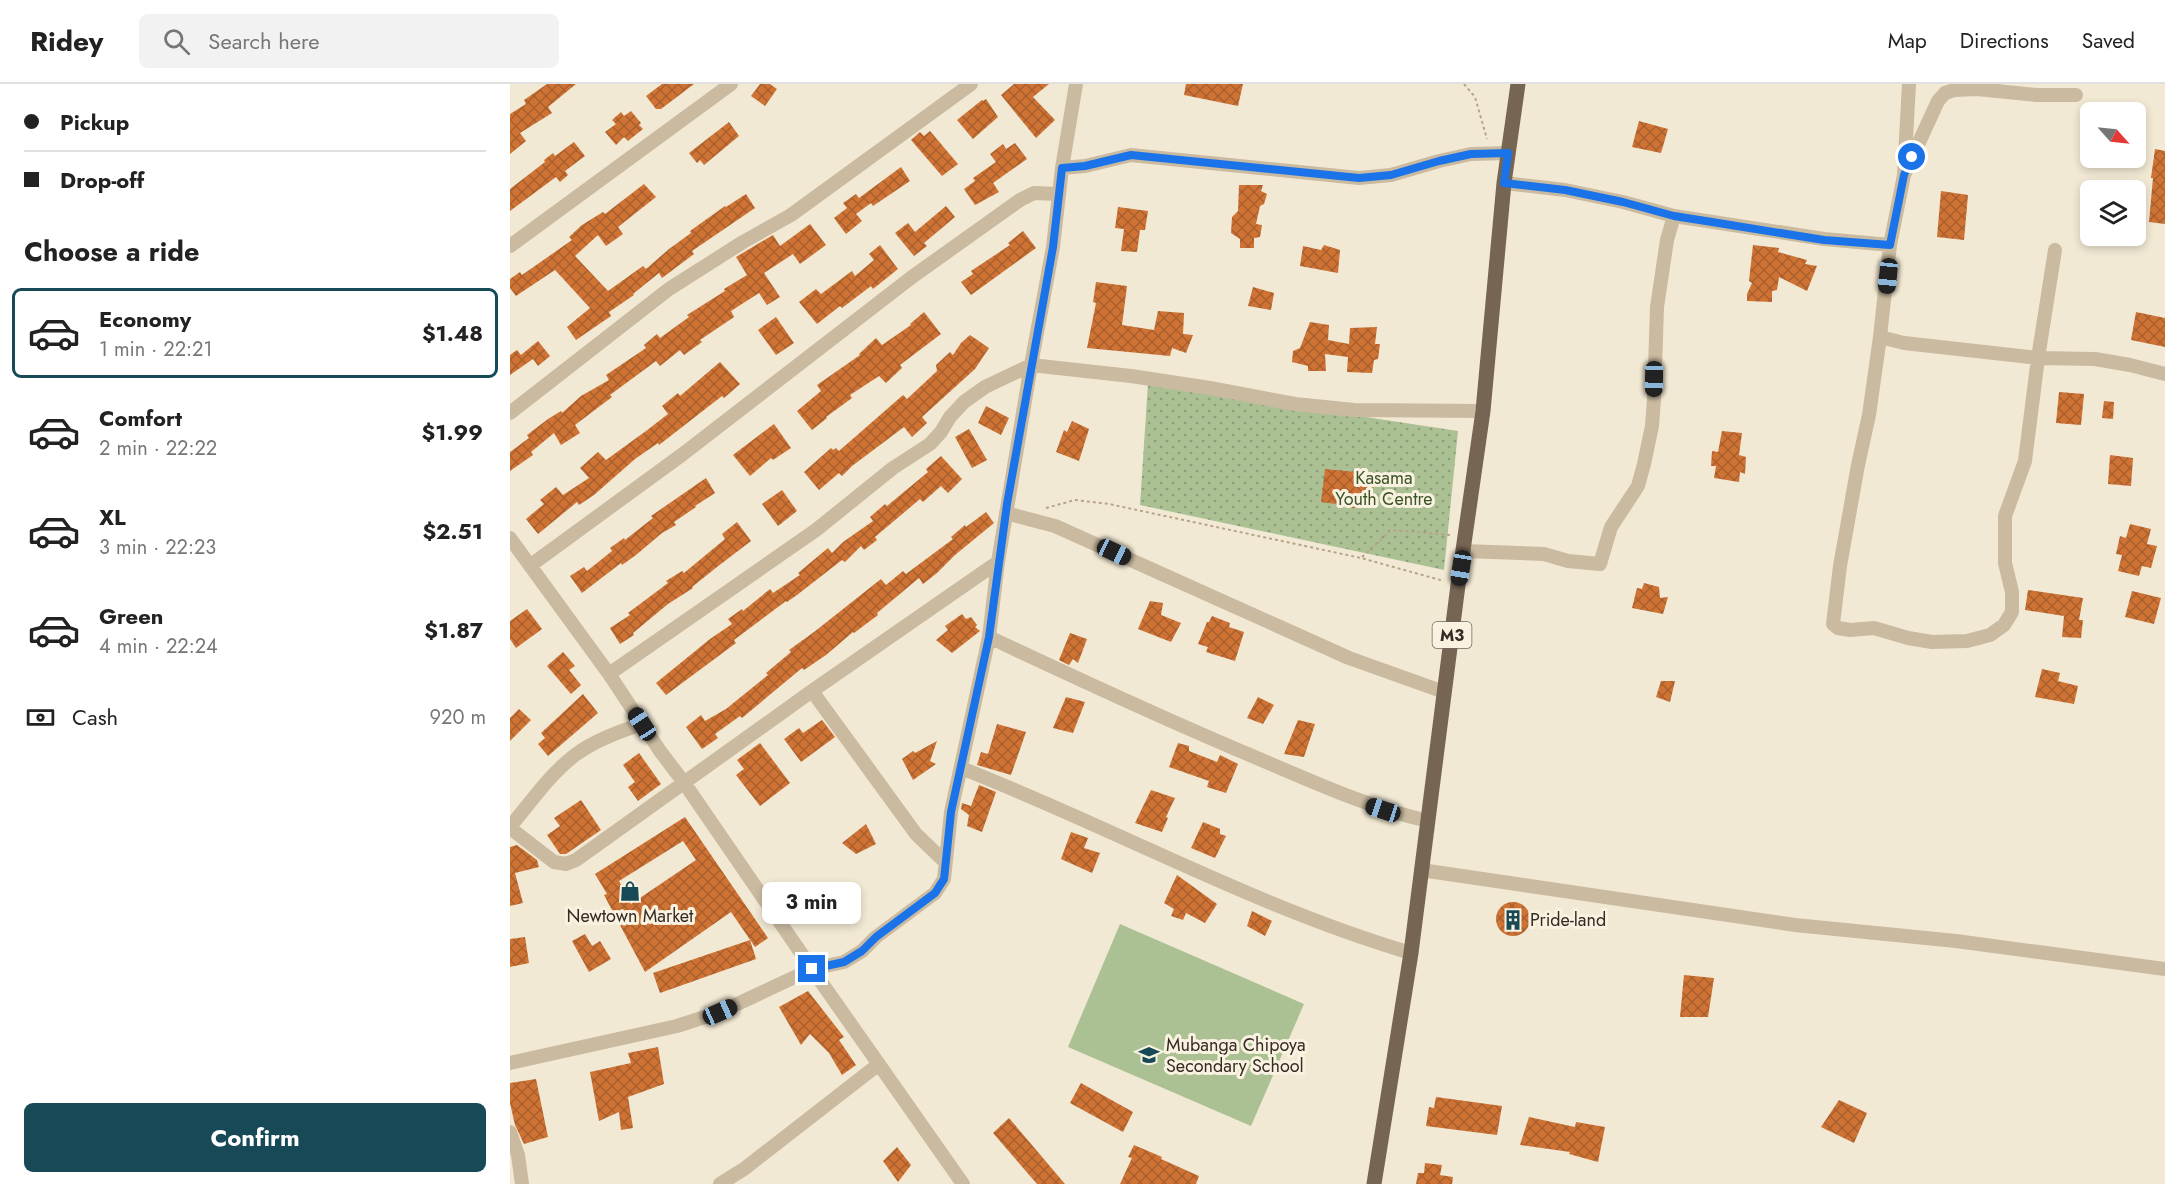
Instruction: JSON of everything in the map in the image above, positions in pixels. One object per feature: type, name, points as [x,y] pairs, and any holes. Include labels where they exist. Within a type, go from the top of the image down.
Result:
[{"type":"main road","name":"M3","points":[[1374,1184],[1411,953],[1458,585],[1483,411],[1504,183],[1518,84]]},
{"type":"street","points":[[510,246],[731,84]]},
{"type":"street","points":[[510,413],[669,290],[743,242],[792,215],[971,84]]},
{"type":"street","points":[[510,1063],[677,1026],[720,1012],[812,969],[844,962],[862,951],[876,937],[935,893],[944,879],[951,812],[989,637],[998,562],[1053,247],[1062,168],[1076,84]]},
{"type":"street","points":[[1909,84],[1904,175],[1890,245],[1881,337],[1869,415],[1842,554],[1833,624],[1838,628],[1850,630],[1875,628],[1908,638],[1932,642],[1967,641],[1990,635],[2004,625],[2012,612],[2012,592],[2005,563],[2005,516],[2025,461],[2055,250]]},
{"type":"street","points":[[1904,175],[1938,101],[1945,93],[1954,90],[1977,89],[2036,95],[2076,95]]},
{"type":"street","points":[[1062,168],[1085,166],[1131,155],[1359,178],[1391,175],[1471,154],[1508,153]]},
{"type":"street","points":[[1504,183],[1577,192],[1674,216],[1824,240],[1890,245]]},
{"type":"street","points":[[531,566],[683,454],[912,277],[1020,200],[1034,193],[1059,194]]},
{"type":"street","points":[[1465,544],[1600,564],[1611,527],[1638,486],[1644,464],[1652,426],[1657,308],[1667,240],[1674,216]]},
{"type":"street","points":[[1881,337],[1904,343],[2038,357],[2095,359],[2165,374]]},
{"type":"street","points":[[609,674],[816,530],[893,468],[930,444],[964,402],[985,387],[1031,365],[1165,381],[1295,404],[1354,410],[1483,411]]},
{"type":"street","points":[[1006,513],[1055,526],[1349,658],[1444,692]]},
{"type":"street","points":[[510,538],[609,674],[963,1184]]},
{"type":"street","points":[[642,724],[602,739],[575,755],[546,784],[510,827],[516,836],[554,862],[566,864],[576,860],[812,691],[998,562]]},
{"type":"street","points":[[989,637],[1149,713],[1201,735],[1371,806],[1428,821]]},
{"type":"street","points":[[812,691],[916,834],[945,862]]},
{"type":"street","points":[[961,768],[1077,816],[1285,909],[1358,937],[1411,953]]},
{"type":"street","points":[[1421,870],[1795,925],[1956,941],[2165,969]]},
{"type":"street","points":[[720,1184],[744,1169],[879,1064]]},
{"type":"street","points":[[510,1132],[518,1155],[522,1184]]},
{"type":"path","points":[[1464,84],[1475,97],[1488,140],[1488,154]]},
{"type":"path","points":[[1041,510],[1075,500],[1109,504],[1361,558],[1458,585]]},
{"type":"path","points":[[1361,558],[1391,530],[1465,544]]},
{"type":"green space","name":"Kasama Youth Centre","points":[[1148,384],[1458,431],[1444,570],[1140,505]]},
{"type":"green space","points":[[1120,924],[1304,1004],[1251,1126],[1068,1047]]},
{"type":"building","points":[[547,84],[576,84],[548,107],[552,113],[520,133],[526,141],[510,154],[510,114],[526,104],[524,100]]},
{"type":"building","points":[[662,84],[694,84],[661,109],[656,109],[646,96]]},
{"type":"building","points":[[760,84],[770,84],[777,89],[765,106],[751,96]]},
{"type":"building","points":[[1014,84],[1049,84],[1033,97],[1055,120],[1036,138],[1001,95]]},
{"type":"building","points":[[1186,84],[1243,84],[1238,106],[1184,95]]},
{"type":"building","points":[[986,99],[998,117],[973,139],[957,120]]},
{"type":"building","points":[[631,111],[643,129],[628,141],[624,137],[616,145],[605,132],[616,124],[612,120],[621,112],[624,116]]},
{"type":"building","points":[[1639,121],[1668,129],[1661,153],[1632,147]]},
{"type":"building","points":[[729,122],[739,136],[704,165],[700,160],[697,163],[689,153]]},
{"type":"building","points":[[930,131],[958,164],[942,176],[911,140],[920,132],[924,136]]},
{"type":"building","points":[[574,142],[585,156],[565,171],[568,175],[560,182],[556,177],[510,211],[510,189],[553,153],[555,156]]},
{"type":"building","points":[[1015,143],[1027,159],[993,183],[999,192],[975,205],[964,189],[975,181],[973,178],[996,162],[990,154],[1003,144],[1006,149]]},
{"type":"building","points":[[2155,149],[2165,151],[2165,224],[2149,222]]},
{"type":"building","points":[[901,167],[910,181],[873,206],[871,203],[856,214],[862,221],[846,234],[834,218],[847,208],[843,203],[856,194],[859,198]]},
{"type":"building","points":[[644,184],[656,197],[618,227],[623,234],[606,246],[598,235],[575,256],[608,291],[643,266],[646,269],[691,233],[690,231],[746,194],[755,208],[692,251],[694,254],[662,278],[659,273],[634,295],[609,312],[611,316],[576,340],[567,327],[590,308],[555,270],[516,296],[510,288],[510,279],[520,272],[522,275],[572,240],[569,237],[582,225],[603,212],[605,214]]},
{"type":"building","points":[[1239,185],[1263,185],[1261,191],[1267,194],[1264,204],[1260,206],[1256,224],[1262,225],[1260,237],[1254,238],[1254,248],[1240,248],[1240,239],[1231,233],[1232,217],[1238,211]]},
{"type":"building","points":[[1941,191],[1968,195],[1964,240],[1937,237]]},
{"type":"building","points":[[946,206],[955,217],[924,243],[927,246],[914,256],[895,233],[908,223],[915,232]]},
{"type":"building","points":[[1118,207],[1148,211],[1145,230],[1140,230],[1137,252],[1121,251],[1124,229],[1115,228]]},
{"type":"building","points":[[810,224],[826,245],[800,264],[793,254],[764,273],[780,297],[767,305],[759,293],[731,311],[734,317],[700,340],[702,342],[684,355],[680,350],[660,366],[656,361],[610,395],[612,397],[575,425],[580,433],[561,445],[554,433],[531,452],[533,455],[510,471],[510,452],[529,438],[527,435],[548,419],[561,411],[562,413],[581,396],[609,380],[606,375],[646,348],[644,345],[657,334],[660,338],[689,317],[687,315],[747,275],[736,257],[773,235],[780,246]]},
{"type":"building","points":[[1023,231],[1036,248],[971,295],[961,282],[973,274],[971,271],[1010,245],[1008,243]]},
{"type":"building","points":[[880,245],[898,269],[873,289],[871,286],[817,324],[799,302],[816,289],[821,294],[852,271],[855,276],[874,260],[869,254]]},
{"type":"building","points":[[1324,245],[1340,250],[1338,273],[1300,266],[1303,246],[1321,250]]},
{"type":"building","points":[[1753,245],[1779,248],[1778,252],[1807,260],[1805,264],[1817,266],[1807,291],[1779,277],[1777,290],[1772,291],[1772,302],[1747,301],[1747,294],[1752,283],[1749,281]]},
{"type":"building","points":[[1096,282],[1127,286],[1122,325],[1154,330],[1158,311],[1184,313],[1183,334],[1193,335],[1186,353],[1172,348],[1170,356],[1087,348],[1096,303],[1093,302]]},
{"type":"building","points":[[1253,287],[1274,293],[1271,310],[1248,306]]},
{"type":"building","points":[[924,312],[941,334],[900,365],[902,368],[886,383],[879,376],[850,395],[852,398],[812,430],[797,411],[821,391],[817,385],[860,355],[876,338],[882,345],[911,325]]},
{"type":"building","points":[[2136,312],[2165,318],[2165,347],[2131,340]]},
{"type":"building","points":[[776,317],[794,343],[776,355],[758,330]]},
{"type":"building","points":[[1310,322],[1329,325],[1328,340],[1349,344],[1350,328],[1377,327],[1375,344],[1380,344],[1378,359],[1374,360],[1372,373],[1347,372],[1348,357],[1325,354],[1326,371],[1308,371],[1308,366],[1292,362],[1293,351],[1300,348]]},
{"type":"building","points":[[970,335],[989,348],[975,369],[922,417],[927,423],[912,437],[904,427],[842,476],[839,473],[819,490],[804,472],[831,448],[839,451],[903,395],[907,399],[937,371],[936,365],[950,352],[953,355]]},
{"type":"building","points":[[538,341],[550,356],[538,366],[533,359],[510,375],[510,355],[517,350],[521,355]]},
{"type":"building","points":[[720,362],[740,384],[659,445],[658,443],[635,459],[594,495],[579,505],[577,502],[538,534],[526,519],[544,504],[540,500],[556,487],[563,495],[589,478],[580,468],[598,452],[606,460],[646,431],[668,414],[662,406],[678,393],[680,396]]},
{"type":"building","points":[[2059,392],[2084,394],[2081,425],[2056,423]]},
{"type":"building","points":[[2104,401],[2114,402],[2113,419],[2102,418]]},
{"type":"building","points":[[986,406],[1009,418],[1001,435],[978,423]]},
{"type":"building","points":[[1072,421],[1089,429],[1079,461],[1056,452],[1064,430],[1067,432]]},
{"type":"building","points":[[774,424],[791,448],[773,460],[771,458],[750,476],[733,455]]},
{"type":"building","points":[[969,429],[987,460],[972,468],[955,437]]},
{"type":"building","points":[[1722,431],[1742,433],[1739,455],[1746,457],[1745,474],[1740,472],[1739,482],[1714,478],[1716,466],[1711,466],[1712,451],[1718,452]]},
{"type":"building","points":[[2110,455],[2133,458],[2131,486],[2108,484]]},
{"type":"building","points":[[941,456],[962,479],[948,493],[941,486],[923,502],[920,499],[875,537],[877,540],[864,550],[861,546],[845,562],[842,560],[786,601],[734,640],[736,643],[666,695],[656,683],[732,624],[728,619],[742,609],[743,611],[770,589],[773,593],[800,575],[798,573],[828,548],[832,553],[843,542],[873,521],[870,517],[928,472],[926,469]]},
{"type":"building","points":[[1325,469],[1377,474],[1368,508],[1350,508],[1350,506],[1321,502]]},
{"type":"building","points":[[706,478],[715,493],[674,522],[676,525],[582,593],[570,576],[584,567],[587,571],[612,551],[610,548],[624,538],[625,540],[653,518],[651,516]]},
{"type":"building","points":[[782,490],[797,511],[778,526],[762,504]]},
{"type":"building","points":[[986,512],[994,523],[937,573],[923,584],[919,578],[877,613],[878,615],[826,655],[804,670],[802,668],[742,718],[740,716],[715,734],[718,738],[702,749],[686,727],[701,715],[705,721],[726,709],[768,675],[766,673],[791,652],[789,650],[881,579],[886,585],[903,571],[906,574],[953,539],[951,537],[965,525],[966,527]]},
{"type":"building","points":[[737,522],[751,541],[620,644],[610,628],[630,615],[628,613],[668,583],[666,581],[682,571],[684,573],[725,539],[722,534]]},
{"type":"building","points":[[2130,524],[2151,529],[2147,544],[2157,546],[2151,568],[2142,566],[2139,576],[2118,571],[2122,555],[2116,554],[2120,536],[2126,538]]},
{"type":"building","points":[[1644,583],[1659,587],[1660,598],[1668,597],[1663,614],[1632,608],[1637,588],[1642,589]]},
{"type":"building","points":[[2028,590],[2083,598],[2079,620],[2083,620],[2081,638],[2062,637],[2064,616],[2025,610]]},
{"type":"building","points":[[2132,591],[2161,598],[2154,624],[2125,617]]},
{"type":"building","points":[[1150,601],[1163,603],[1161,615],[1181,623],[1171,642],[1138,629]]},
{"type":"building","points":[[527,609],[542,629],[516,648],[510,639],[510,621]]},
{"type":"building","points":[[962,614],[966,619],[971,617],[977,625],[975,627],[980,631],[952,653],[936,640],[948,630],[945,626]]},
{"type":"building","points":[[1212,616],[1230,623],[1229,627],[1244,632],[1235,661],[1206,652],[1208,647],[1198,644]]},
{"type":"building","points":[[1070,633],[1087,639],[1078,663],[1073,659],[1069,665],[1059,660]]},
{"type":"building","points":[[563,652],[575,666],[569,670],[581,685],[571,694],[547,666]]},
{"type":"building","points":[[2042,669],[2060,673],[2058,681],[2078,686],[2074,704],[2035,697]]},
{"type":"building","points":[[1661,681],[1675,681],[1670,702],[1656,697]]},
{"type":"building","points":[[583,694],[598,713],[548,756],[538,744],[545,738],[541,733]]},
{"type":"building","points":[[1066,697],[1085,702],[1073,733],[1053,728]]},
{"type":"building","points":[[1258,697],[1274,705],[1263,724],[1247,718]]},
{"type":"building","points":[[519,709],[531,720],[510,741],[510,718]]},
{"type":"building","points":[[822,720],[835,737],[801,762],[784,739],[799,728],[803,733]]},
{"type":"building","points":[[1298,720],[1315,724],[1304,757],[1284,754]]},
{"type":"building","points":[[997,724],[1026,732],[1011,775],[977,765],[981,752],[988,754]]},
{"type":"building","points":[[937,741],[930,761],[936,764],[913,780],[902,759],[913,751],[915,753]]},
{"type":"building","points":[[760,743],[790,783],[760,806],[736,775],[744,769],[737,760]]},
{"type":"building","points":[[1178,743],[1189,746],[1189,751],[1217,762],[1220,755],[1238,764],[1226,793],[1207,787],[1209,781],[1169,767]]},
{"type":"building","points":[[639,753],[661,784],[638,801],[628,787],[635,782],[623,765]]},
{"type":"building","points":[[979,785],[996,792],[982,832],[967,826],[969,815],[961,809],[962,803],[971,806]]},
{"type":"building","points":[[1151,790],[1175,798],[1162,832],[1135,823]]},
{"type":"building","points":[[581,800],[601,830],[566,854],[560,854],[547,835],[560,826],[554,818]]},
{"type":"building","points":[[685,817],[768,938],[755,947],[731,912],[645,972],[595,874]],"holes":[[[683,841],[696,860],[631,904],[619,881]]]},
{"type":"building","points":[[1203,822],[1220,829],[1220,834],[1226,836],[1215,858],[1191,848]]},
{"type":"building","points":[[866,824],[876,844],[856,854],[842,843]]},
{"type":"building","points":[[1071,832],[1088,838],[1084,848],[1100,853],[1092,873],[1061,859]]},
{"type":"building","points":[[517,845],[537,860],[539,867],[515,873],[523,903],[510,906],[510,847]]},
{"type":"building","points":[[1177,875],[1217,904],[1205,923],[1186,913],[1183,920],[1171,916],[1174,909],[1164,903]]},
{"type":"building","name":"Pride-land","points":[[1513,902],[1525,907],[1530,919],[1525,931],[1513,936],[1501,931],[1496,919],[1501,907]]},
{"type":"building","points":[[1252,911],[1272,921],[1265,936],[1247,926]]},
{"type":"building","points":[[585,934],[592,946],[600,941],[611,959],[589,972],[572,941]]},
{"type":"building","points":[[525,937],[529,963],[510,967],[510,939]]},
{"type":"building","points":[[750,940],[756,959],[660,993],[653,973]]},
{"type":"building","points":[[1684,975],[1714,978],[1708,1017],[1680,1017]]},
{"type":"building","points":[[808,991],[844,1037],[839,1040],[856,1065],[842,1075],[829,1053],[810,1034],[801,1045],[779,1007]]},
{"type":"building","points":[[658,1047],[664,1084],[628,1097],[633,1128],[621,1130],[619,1112],[599,1121],[590,1072],[631,1063],[628,1053]]},
{"type":"building","points":[[536,1079],[548,1137],[524,1144],[515,1125],[510,1103],[510,1083]]},
{"type":"building","points":[[1081,1083],[1133,1112],[1123,1132],[1070,1103]]},
{"type":"building","points":[[1436,1097],[1502,1106],[1497,1135],[1426,1126],[1429,1107],[1434,1108]]},
{"type":"building","points":[[1839,1100],[1867,1113],[1854,1143],[1821,1127]]},
{"type":"building","points":[[1529,1117],[1575,1127],[1576,1122],[1605,1127],[1598,1162],[1569,1154],[1570,1152],[1520,1145]]},
{"type":"building","points":[[1009,1118],[1065,1184],[1037,1184],[993,1133]]},
{"type":"building","points":[[1134,1145],[1199,1176],[1196,1184],[1120,1184],[1132,1158],[1128,1157]]},
{"type":"building","points":[[897,1147],[911,1165],[898,1182],[883,1161]]},
{"type":"building","points":[[1425,1163],[1442,1165],[1440,1175],[1453,1177],[1452,1184],[1416,1184],[1418,1173],[1424,1173]]},
{"type":"place","name":"Newtown Market","points":[[630,891]]},
{"type":"place","name":"Pride-land","points":[[1513,920]]},
{"type":"place","name":"Mubanga Chipoya Secondary School","points":[[1149,1055]]},
{"type":"route","points":[[812,969],[844,962],[862,951],[876,937],[935,893],[944,879],[951,812],[989,637],[1007,504],[1053,247],[1062,168],[1085,166],[1131,155],[1359,178],[1391,175],[1471,154],[1508,153],[1504,183],[1565,190],[1674,216],[1824,240],[1890,245],[1904,175],[1912,157]]}]
